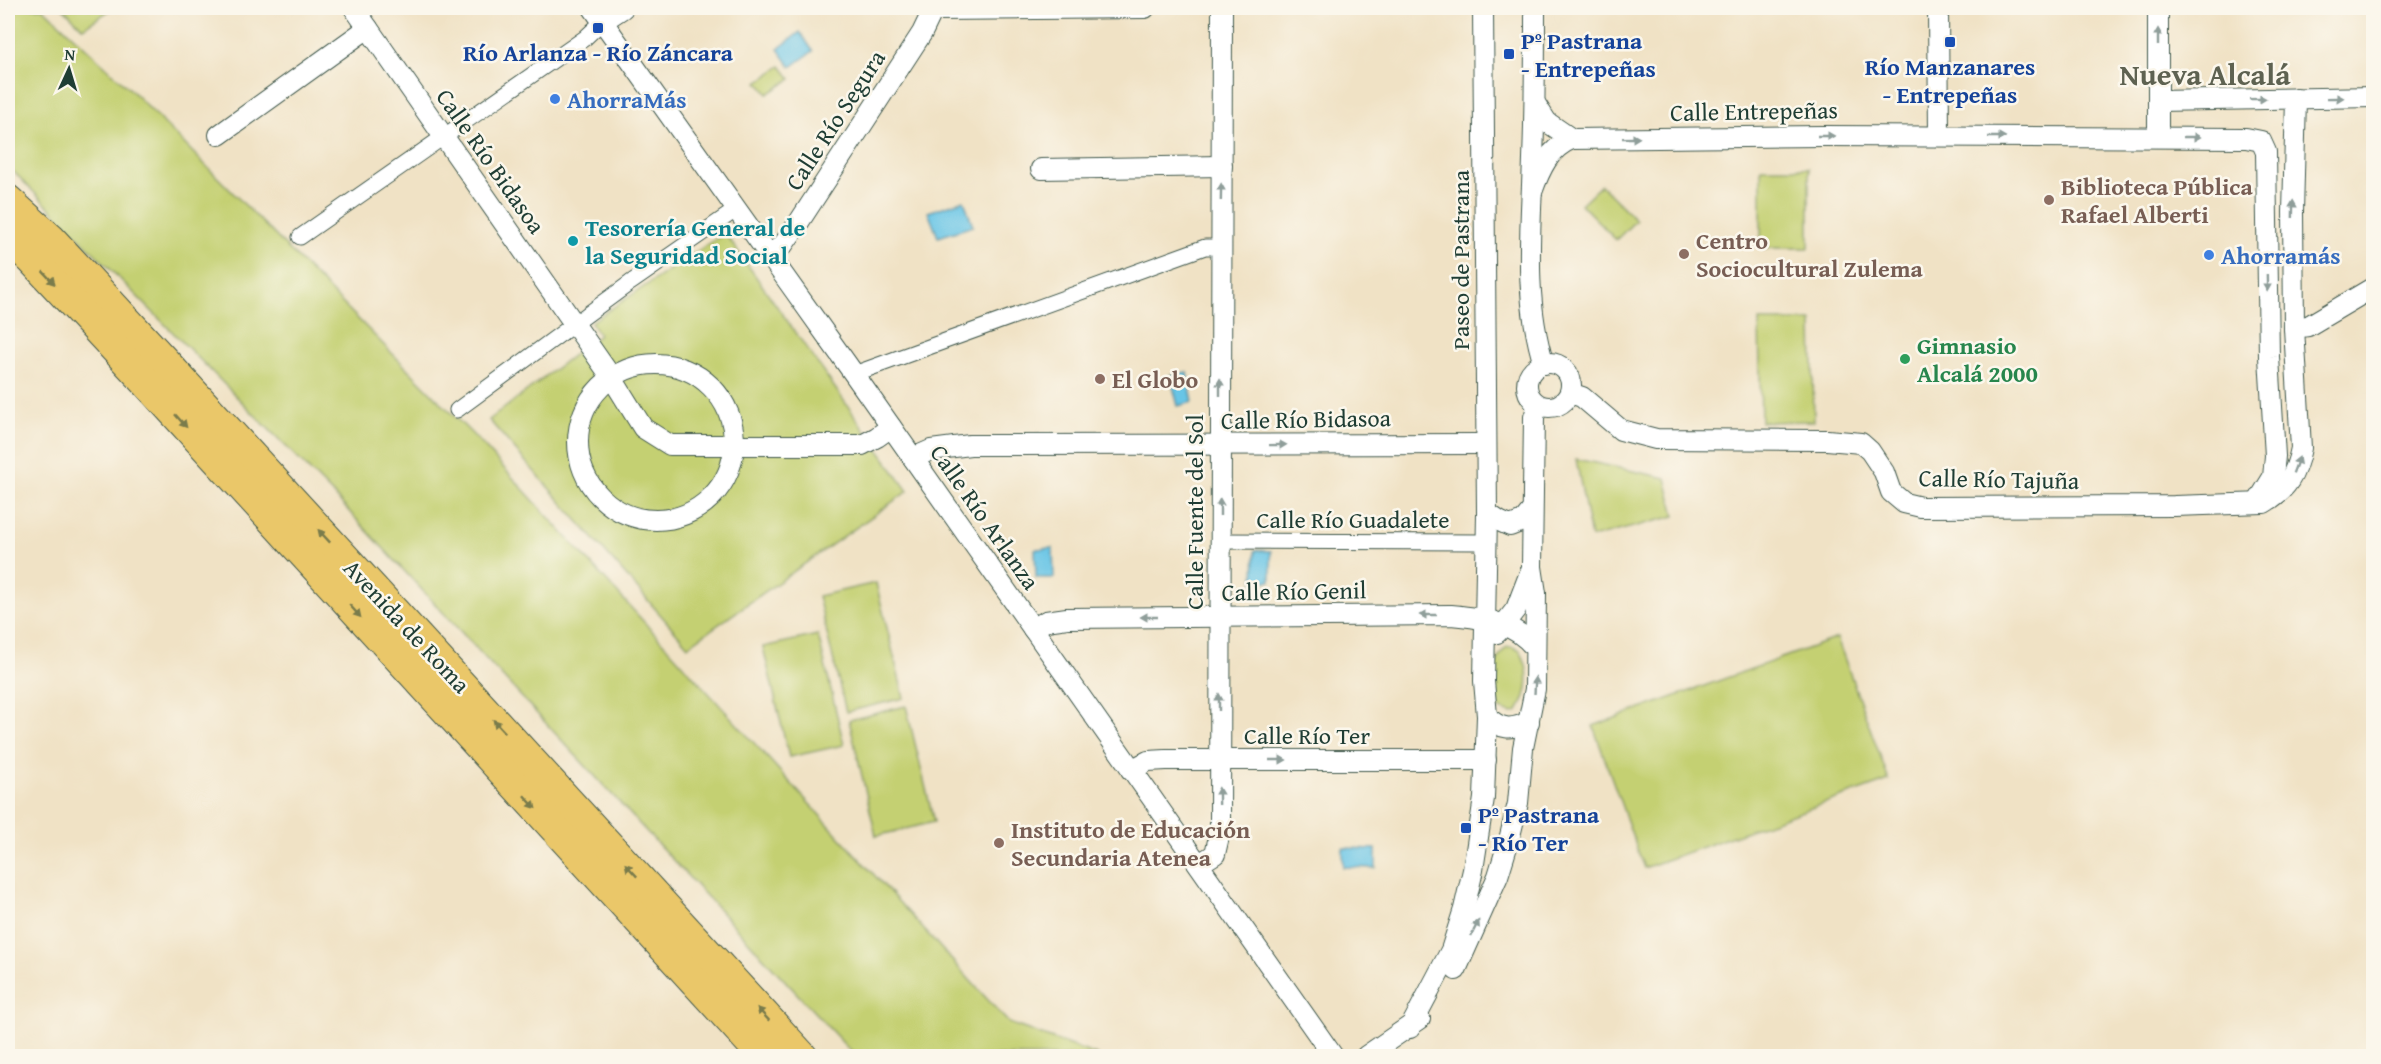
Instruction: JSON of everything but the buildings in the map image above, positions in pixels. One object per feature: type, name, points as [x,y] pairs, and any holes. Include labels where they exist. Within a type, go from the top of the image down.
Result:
[{"type":"main road","name":"Avenida de Roma","points":[[8,200],[50,238],[802,1056]]},
{"type":"main road","name":"Avenida de Roma","points":[[8,237],[153,390],[763,1056]]},
{"type":"street","name":"Calle Río Bidasoa","points":[[354,8],[612,378],[643,428],[670,446],[734,446],[861,445],[891,427]]},
{"type":"street","points":[[300,237],[585,38],[598,14],[623,8]]},
{"type":"street","points":[[935,9],[1145,8]]},
{"type":"street","name":"Calle Fuente del Sol","points":[[1199,864],[1215,854],[1220,832],[1222,8]]},
{"type":"street","name":"Paseo de Pastrana","points":[[1410,1028],[1451,950],[1464,909],[1480,833],[1486,760],[1487,513],[1483,8]]},
{"type":"street","points":[[1535,8],[1531,267],[1535,336],[1544,364]]},
{"type":"street","points":[[1938,8],[1939,136]]},
{"type":"street","points":[[2158,8],[2158,137]]},
{"type":"street","name":"Calle Río Segura","points":[[769,255],[783,244],[797,225],[922,33],[935,9]]},
{"type":"street","name":"Calle Río Arlanza","points":[[598,14],[1333,1056]]},
{"type":"street","points":[[219,135],[368,28]]},
{"type":"street","points":[[2158,101],[2373,97]]},
{"type":"street","points":[[2257,503],[2264,503],[2285,489],[2299,462],[2301,448],[2294,328],[2293,212],[2296,99]]},
{"type":"street","points":[[1532,192],[1554,150],[1572,139],[1547,122],[1535,103]]},
{"type":"street","name":"Calle Entrepeñas","points":[[1572,139],[1939,136],[2246,138],[2261,141],[2266,152],[2269,357]]},
{"type":"street","points":[[1041,169],[1222,166]]},
{"type":"street","points":[[457,410],[630,283],[737,209]]},
{"type":"street","points":[[854,374],[1205,247],[1220,247]]},
{"type":"street","points":[[2294,328],[2308,326],[2373,287]]},
{"type":"street","points":[[2257,503],[2273,477],[2275,456],[2269,357],[2295,353]]},
{"type":"street","points":[[1554,364],[1563,368],[1569,375],[1570,393],[1565,401],[1547,408],[1531,399],[1527,391],[1527,382],[1536,367],[1554,364]]},
{"type":"street","points":[[674,366],[695,372],[712,386],[725,403],[734,446],[730,469],[721,486],[710,498],[685,514],[657,520],[628,516],[603,501],[584,478],[576,451],[578,424],[592,397],[612,378],[636,369],[674,366]]},
{"type":"street","name":"Calle Río Tajuña","points":[[1570,393],[1582,398],[1622,430],[1656,439],[1827,440],[1860,444],[1870,451],[1884,472],[1891,492],[1904,503],[1921,507],[2174,507],[2257,503]]},
{"type":"street","points":[[1366,1056],[1410,1028],[1442,999],[1497,876],[1509,840],[1518,803],[1535,689],[1536,593],[1532,567],[1532,510],[1534,417],[1538,405]]},
{"type":"street","points":[[2272,411],[2298,409]]},
{"type":"street","name":"Calle Río Bidasoa","points":[[913,458],[931,450],[970,446],[1486,444]]},
{"type":"street","points":[[1487,513],[1510,526],[1523,521],[1532,510]]},
{"type":"street","name":"Calle Río Guadalete","points":[[1219,541],[1487,542]]},
{"type":"street","points":[[1486,642],[1505,625],[1516,609],[1532,567]]},
{"type":"street","name":"Calle Río Genil","points":[[1033,629],[1046,621],[1066,618],[1451,615],[1486,618]]},
{"type":"street","points":[[1486,618],[1517,630],[1535,648]]},
{"type":"street","points":[[1487,716],[1496,725],[1508,728],[1529,722]]},
{"type":"street","name":"Calle Río Ter","points":[[1131,770],[1148,761],[1486,760]]},
{"type":"green space","points":[[8,8],[43,8],[132,91],[482,444],[1009,1023],[1099,1056],[855,1056],[331,492],[8,166]]},
{"type":"green space","points":[[63,8],[113,8],[83,28]]},
{"type":"green space","points":[[781,66],[791,79],[768,94],[758,82]]},
{"type":"green space","points":[[1761,168],[1809,168],[1809,248],[1761,248]]},
{"type":"green space","points":[[1601,185],[1636,220],[1616,240],[1581,204]]},
{"type":"green space","points":[[725,233],[908,491],[688,646],[489,420],[599,335],[591,322]]},
{"type":"green space","points":[[1759,321],[1812,321],[1814,421],[1761,422]]},
{"type":"green space","points":[[1576,459],[1666,478],[1675,516],[1591,538]]},
{"type":"green space","points":[[876,583],[904,698],[846,712],[818,596]]},
{"type":"green space","points":[[818,635],[844,745],[789,757],[763,647]]},
{"type":"green space","points":[[1837,638],[1889,780],[1644,868],[1593,726]]},
{"type":"green space","points":[[1507,647],[1520,651],[1526,665],[1528,681],[1522,704],[1518,711],[1512,713],[1499,709],[1493,685],[1497,660]]},
{"type":"green space","points":[[906,706],[934,822],[876,836],[849,720]]},
{"type":"water","points":[[800,32],[813,51],[791,67],[778,49]]},
{"type":"water","points":[[964,200],[973,226],[938,237],[928,212]]},
{"type":"water","points":[[1187,372],[1193,402],[1178,406],[1170,375]]},
{"type":"water","points":[[1053,548],[1054,578],[1036,578],[1035,549]]},
{"type":"water","points":[[1255,550],[1271,551],[1271,581],[1254,582]]},
{"type":"water","points":[[1343,848],[1376,849],[1376,868],[1343,867]]},
{"type":"place","name":"Río Arlanza - Río Záncara","points":[[598,28]]},
{"type":"place","name":"Río Manzanares - Entrepeñas","points":[[1950,42]]},
{"type":"place","name":"Pº Pastrana - Entrepeñas","points":[[1509,54]]},
{"type":"place","name":"AhorraMás","points":[[555,99]]},
{"type":"place","name":"Biblioteca Pública Rafael Alberti","points":[[2049,200]]},
{"type":"place","name":"Tesorería General de la Seguridad Social","points":[[573,241]]},
{"type":"place","name":"Centro Sociocultural Zulema","points":[[1684,254]]},
{"type":"place","name":"Ahorramás","points":[[2209,255]]},
{"type":"place","name":"Gimnasio Alcalá 2000","points":[[1905,359]]},
{"type":"place","name":"El Globo","points":[[1100,379]]},
{"type":"place","name":"Pº Pastrana - Río Ter","points":[[1466,828]]},
{"type":"place","name":"Instituto de Educación Secundaria Atenea","points":[[999,843]]},
{"type":"district","name":"Nueva Alcalá","points":[[2205,74]]}]
